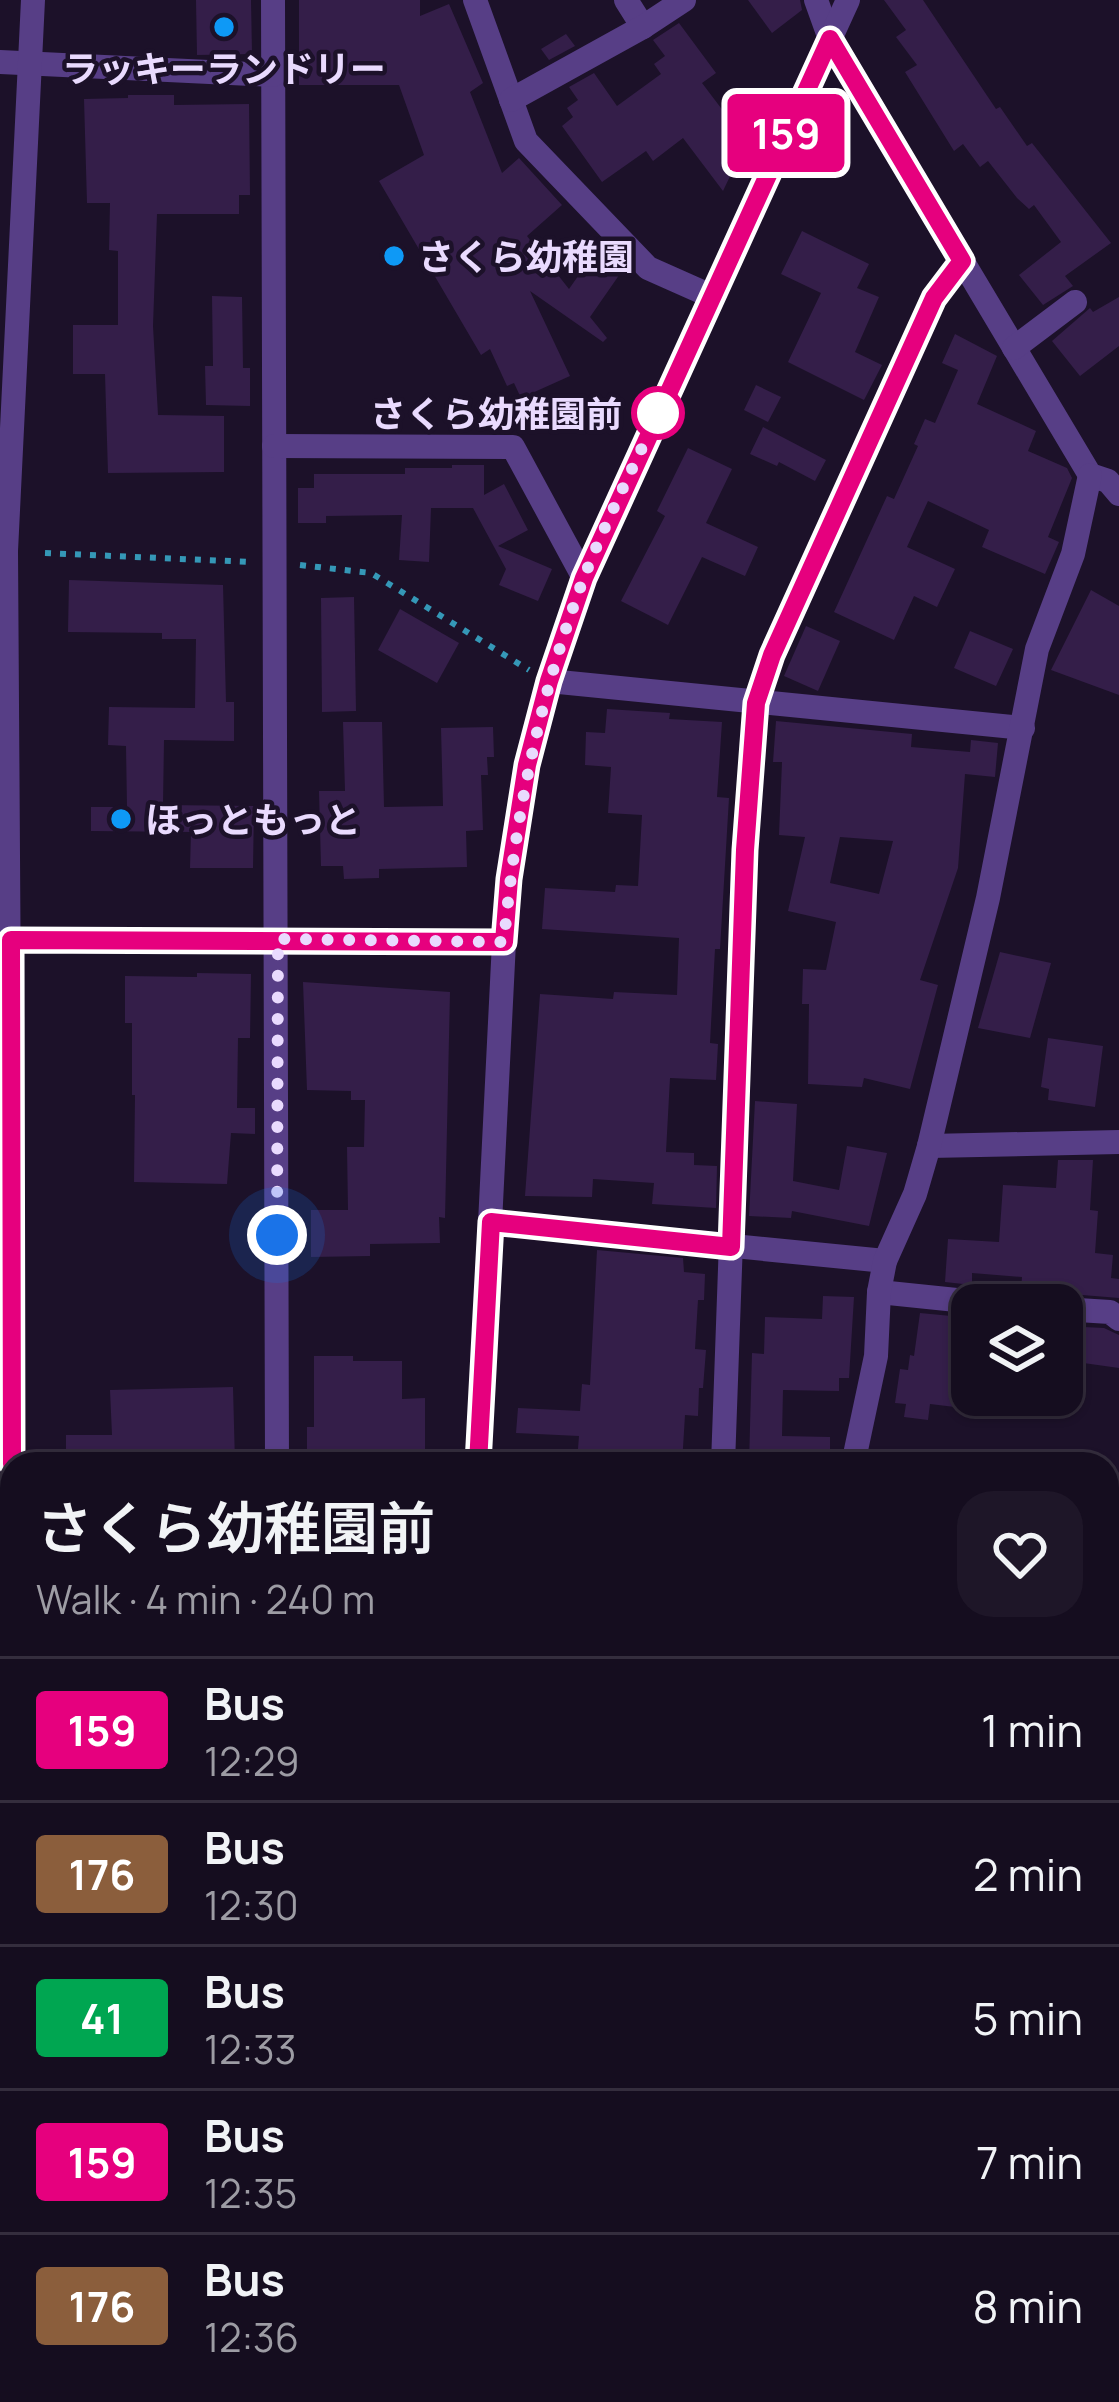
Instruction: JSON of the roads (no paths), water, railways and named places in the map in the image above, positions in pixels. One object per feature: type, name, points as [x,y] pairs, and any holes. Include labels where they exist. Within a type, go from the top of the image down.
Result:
[{"type":"street","points":[[12,1452],[6,551],[33,0]]},
{"type":"street","points":[[273,0],[277,1452]]},
{"type":"street","points":[[475,0],[526,141],[648,268],[711,296]]},
{"type":"street","points":[[626,0],[644,27]]},
{"type":"street","points":[[511,100],[684,0]]},
{"type":"street","points":[[816,0],[830,39],[1090,475],[1108,481],[1119,494]]},
{"type":"street","points":[[479,1452],[504,942],[527,765],[584,578],[848,0]]},
{"type":"street","points":[[0,62],[273,75]]},
{"type":"street","points":[[723,1452],[745,850],[756,703],[772,655],[934,298],[962,261]]},
{"type":"street","points":[[1014,348],[1075,302]]},
{"type":"street","points":[[274,446],[512,447],[584,578]]},
{"type":"street","points":[[856,1452],[876,1356],[885,1261],[915,1194],[929,1146],[988,898],[1037,649],[1072,554],[1090,475]]},
{"type":"street","points":[[549,681],[1023,728]]},
{"type":"street","points":[[6,940],[504,942]]},
{"type":"street","points":[[929,1146],[1119,1142]]},
{"type":"street","points":[[491,1222],[885,1261]]},
{"type":"street","points":[[879,1292],[951,1299]]},
{"type":"street","points":[[1083,1310],[1110,1312],[1119,1319]]},
{"type":"place","name":"ラッキーランドリー","points":[[224,27]]},
{"type":"place","name":"さくら幼稚園","points":[[394,256]]},
{"type":"place","name":"さくら幼稚園前","points":[[658,413]]},
{"type":"place","name":"ほっともっと","points":[[121,819]]}]
